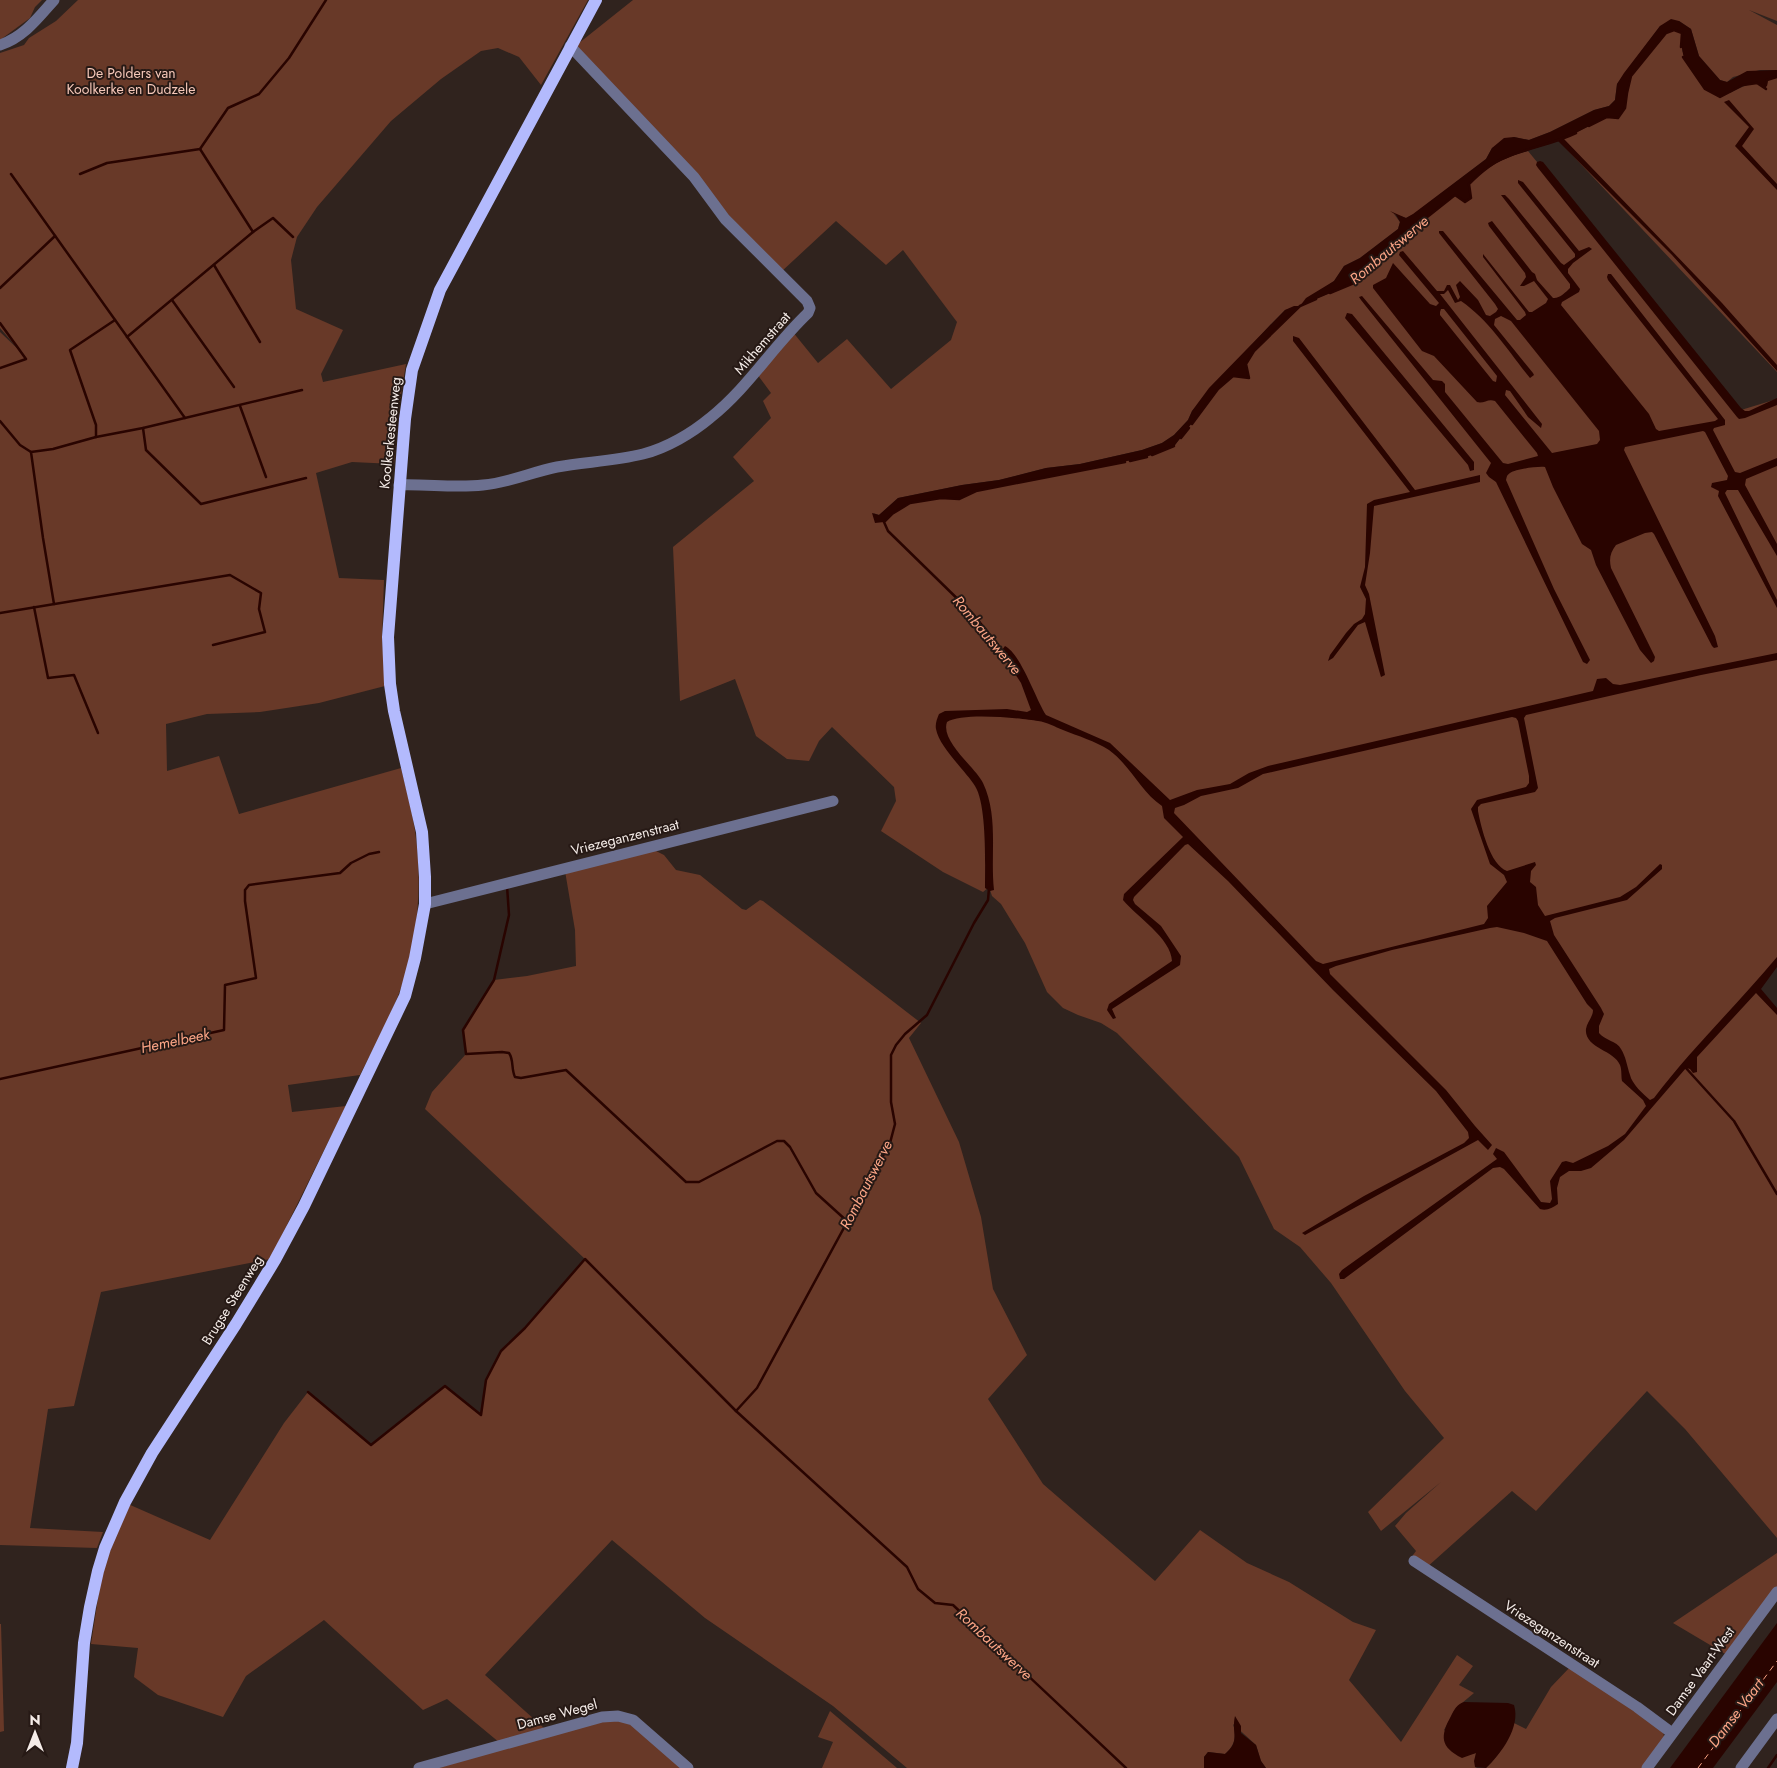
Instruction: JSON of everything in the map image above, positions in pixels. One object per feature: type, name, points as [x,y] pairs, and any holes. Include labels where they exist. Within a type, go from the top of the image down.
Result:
[{"type":"main road","name":"Koolkerkesteenweg","points":[[424,848],[394,711],[390,684],[388,637],[399,484],[412,370],[440,290],[596,0]]},
{"type":"main road","name":"Brugse Steenweg","points":[[72,1768],[77,1743],[84,1643],[98,1571],[105,1548],[125,1502],[152,1453],[236,1324],[275,1260],[304,1206],[405,996],[415,958],[424,904],[424,848]]},
{"type":"street","points":[[0,45],[16,38],[26,30],[54,0]]},
{"type":"street","name":"Mikhemstraat","points":[[399,484],[482,486],[557,468],[644,453],[663,446],[679,439],[710,418],[746,385],[782,340],[808,313],[810,308],[808,301],[725,219],[694,178],[570,46]]},
{"type":"street","name":"Vriezeganzenstraat","points":[[424,904],[833,801]]},
{"type":"street","name":"Vriezeganzenstraat","points":[[1414,1562],[1637,1707],[1672,1733]]},
{"type":"street","name":"Damse Vaart-West","points":[[1646,1768],[1777,1592]]},
{"type":"street","name":"Damse Wegel","points":[[419,1768],[548,1731],[613,1715],[633,1720],[688,1768]]},
{"type":"street","points":[[1741,1768],[1777,1719]]},
{"type":"green space","points":[[0,0],[42,0],[35,7],[30,18],[0,40]]},
{"type":"green space","name":"De Polders van Koolkerke en Dudzele","points":[[78,0],[588,0],[541,85],[519,57],[498,48],[481,51],[441,79],[391,121],[317,207],[297,237],[291,260],[296,309],[343,330],[321,374],[323,382],[406,364],[397,419],[394,464],[352,462],[316,473],[339,578],[384,580],[382,636],[385,686],[319,703],[260,712],[207,714],[166,724],[167,771],[219,756],[239,814],[401,768],[415,831],[419,873],[414,936],[405,977],[398,996],[360,1075],[288,1085],[292,1112],[346,1106],[270,1259],[101,1292],[74,1406],[48,1409],[30,1528],[103,1532],[97,1548],[0,1545],[0,332],[20,351],[0,328],[0,53],[24,45],[29,38],[56,21]]},
{"type":"green space","points":[[633,0],[1777,0],[1777,21],[1749,10],[1777,25],[1777,70],[1760,70],[1733,77],[1727,82],[1720,80],[1699,56],[1691,29],[1679,21],[1660,26],[1617,84],[1615,100],[1609,106],[1594,110],[1550,132],[1529,140],[1514,137],[1492,148],[1486,159],[1414,214],[1406,218],[1394,214],[1400,222],[1398,229],[1360,258],[1344,266],[1334,281],[1301,305],[1354,283],[1373,260],[1455,195],[1465,202],[1469,184],[1490,166],[1504,158],[1528,151],[1741,410],[1777,399],[1777,962],[1756,988],[1777,1012],[1777,1538],[1685,1429],[1647,1391],[1536,1511],[1512,1491],[1426,1568],[1413,1557],[1416,1551],[1395,1526],[1406,1513],[1441,1482],[1381,1531],[1368,1512],[1444,1438],[1405,1391],[1331,1283],[1300,1247],[1274,1229],[1239,1157],[1117,1033],[1101,1023],[1063,1008],[1047,992],[1025,943],[1001,904],[992,896],[989,887],[983,892],[943,872],[881,831],[896,801],[894,787],[832,727],[819,741],[809,761],[787,759],[756,736],[735,679],[680,701],[673,547],[754,481],[733,457],[771,418],[763,401],[771,393],[757,374],[792,331],[818,363],[847,339],[891,389],[951,340],[957,322],[903,250],[886,265],[836,221],[781,272],[574,47]],"holes":[[[1299,306],[1254,351],[1246,364],[1248,377],[1233,376],[1218,389],[1175,445],[1158,453],[976,491],[959,499],[941,498],[910,503],[892,514],[884,522],[873,513],[879,515],[898,498],[962,485],[999,480],[1046,468],[1080,464],[1142,450],[1162,443],[1174,435],[1188,420],[1192,411],[1271,324],[1285,310]]]},
{"type":"green space","points":[[1674,30],[1682,33],[1682,45],[1688,64],[1702,76],[1730,93],[1747,85],[1777,77],[1777,372],[1559,141],[1625,108],[1631,76],[1666,33]]},
{"type":"green space","points":[[652,849],[664,855],[676,870],[700,875],[742,909],[746,910],[760,900],[763,901],[921,1023],[909,1038],[959,1142],[981,1217],[993,1289],[1027,1355],[988,1399],[1043,1484],[1155,1581],[1200,1530],[1247,1563],[1289,1582],[1353,1622],[1376,1630],[1349,1680],[1401,1742],[1457,1655],[1473,1666],[1459,1685],[1474,1693],[1456,1708],[1444,1730],[1471,1754],[1476,1753],[1475,1767],[1477,1768],[1266,1768],[1261,1761],[1256,1745],[1233,1724],[1235,1737],[1231,1747],[1225,1754],[1208,1752],[1204,1757],[1204,1768],[907,1768],[833,1706],[705,1618],[612,1540],[485,1675],[545,1729],[500,1743],[447,1699],[423,1710],[324,1620],[246,1676],[223,1717],[158,1695],[134,1677],[138,1648],[91,1644],[102,1572],[128,1504],[210,1540],[284,1423],[308,1392],[371,1445],[445,1386],[481,1415],[486,1380],[501,1351],[525,1328],[585,1259],[425,1109],[432,1092],[466,1054],[463,1030],[494,980],[527,976],[576,966],[575,930],[565,871]]},
{"type":"green space","points":[[1777,1553],[1777,1588],[1727,1655],[1673,1623]]},
{"type":"green space","points":[[0,1624],[4,1731],[0,1732]]},
{"type":"green space","points":[[1571,1666],[1663,1731],[1664,1737],[1644,1768],[1486,1768],[1503,1747],[1514,1723],[1526,1729],[1551,1687]]},
{"type":"green space","points":[[830,1711],[897,1768],[822,1768],[833,1742],[818,1737]]},
{"type":"green space","points":[[603,1719],[624,1719],[687,1768],[438,1768]]},
{"type":"water","points":[[1671,19],[1679,21],[1691,29],[1699,56],[1720,80],[1727,82],[1747,71],[1777,70],[1777,77],[1767,80],[1766,89],[1757,83],[1743,85],[1720,97],[1705,89],[1684,59],[1681,43],[1682,33],[1674,30],[1666,33],[1631,76],[1625,108],[1618,118],[1607,117],[1564,139],[1722,303],[1777,365],[1777,371],[1672,255],[1558,141],[1510,156],[1489,167],[1469,184],[1471,198],[1465,202],[1455,195],[1373,260],[1354,283],[1300,306],[1306,298],[1334,281],[1344,266],[1360,258],[1398,229],[1400,222],[1396,215],[1390,211],[1406,218],[1413,214],[1486,159],[1492,148],[1504,138],[1514,137],[1529,140],[1550,132],[1594,110],[1609,106],[1615,100],[1617,84],[1624,73],[1660,26]]},
{"type":"water","points":[[1729,100],[1754,129],[1742,146],[1777,184],[1777,190],[1735,146],[1749,127],[1724,102]]},
{"type":"water","points":[[1540,161],[1543,162],[1741,408],[1749,411],[1777,398],[1777,405],[1745,418],[1739,419],[1737,417],[1538,168],[1536,165]]},
{"type":"water","points":[[1518,180],[1523,182],[1579,251],[1589,247],[1592,249],[1568,269],[1568,273],[1580,289],[1579,292],[1562,302],[1561,305],[1649,414],[1656,429],[1659,431],[1718,419],[1608,280],[1608,274],[1611,274],[1725,420],[1725,425],[1713,430],[1735,472],[1740,473],[1777,458],[1777,466],[1746,479],[1745,485],[1777,544],[1777,556],[1738,490],[1727,490],[1725,493],[1777,600],[1777,608],[1718,496],[1719,491],[1711,487],[1712,483],[1727,480],[1728,476],[1705,432],[1625,447],[1624,450],[1715,636],[1718,647],[1714,648],[1712,646],[1654,534],[1652,532],[1645,533],[1616,545],[1611,553],[1610,562],[1611,568],[1655,657],[1651,663],[1640,650],[1596,565],[1591,550],[1582,544],[1545,467],[1527,468],[1510,473],[1506,480],[1554,589],[1590,660],[1587,664],[1583,662],[1496,482],[1486,473],[1491,463],[1359,297],[1362,296],[1433,380],[1442,381],[1445,384],[1445,392],[1503,463],[1508,464],[1538,456],[1495,401],[1477,402],[1434,356],[1422,351],[1373,288],[1373,285],[1386,278],[1393,263],[1430,304],[1436,306],[1439,303],[1399,255],[1403,251],[1437,291],[1444,291],[1447,285],[1450,285],[1458,300],[1460,297],[1456,285],[1460,281],[1478,300],[1486,315],[1490,316],[1496,312],[1498,309],[1495,304],[1439,233],[1439,231],[1443,231],[1517,320],[1520,320],[1526,315],[1525,312],[1483,257],[1483,254],[1529,312],[1546,303],[1548,299],[1534,281],[1520,286],[1526,277],[1525,273],[1489,226],[1488,223],[1492,221],[1553,298],[1562,295],[1570,288],[1570,284],[1501,195],[1505,195],[1509,199],[1561,263],[1564,265],[1575,257],[1575,254],[1518,183]],"holes":[[[1448,290],[1455,303],[1461,301],[1490,327],[1530,378],[1534,375],[1533,373],[1494,325],[1495,319],[1501,316],[1511,321],[1599,431],[1600,440],[1597,444],[1552,453],[1505,395],[1506,390],[1510,391],[1528,417],[1541,428],[1542,424],[1440,294],[1444,294]],[[1441,309],[1444,309],[1497,376],[1496,382],[1493,381],[1440,315]]]},
{"type":"water","points":[[1294,306],[1300,306],[1254,351],[1246,364],[1249,378],[1233,376],[1218,389],[1175,445],[1142,458],[977,491],[959,499],[941,498],[910,503],[892,514],[884,522],[875,523],[872,513],[879,515],[898,498],[962,485],[999,480],[1046,468],[1080,464],[1142,450],[1162,443],[1174,435],[1188,420],[1192,411],[1209,388],[1285,310]]},
{"type":"water","points":[[1347,313],[1352,314],[1474,462],[1474,470],[1470,471],[1468,465],[1345,318]]},
{"type":"water","points":[[1293,336],[1299,338],[1415,490],[1480,475],[1480,482],[1374,506],[1365,585],[1369,594],[1385,675],[1381,677],[1365,622],[1358,625],[1333,658],[1328,661],[1330,655],[1346,633],[1365,614],[1366,599],[1360,587],[1365,567],[1367,504],[1374,500],[1410,492],[1293,341]]},
{"type":"water","points":[[1005,646],[1017,658],[1046,715],[1110,743],[1170,800],[1197,790],[1230,784],[1249,773],[1268,766],[1593,691],[1597,679],[1606,678],[1613,684],[1620,685],[1777,653],[1777,660],[1701,675],[1526,715],[1524,718],[1538,788],[1535,792],[1481,804],[1478,807],[1478,811],[1487,845],[1501,867],[1507,871],[1535,862],[1536,865],[1531,871],[1530,882],[1536,887],[1538,905],[1545,916],[1620,897],[1636,887],[1660,864],[1662,865],[1662,869],[1627,900],[1555,918],[1550,921],[1554,935],[1604,1014],[1599,1026],[1599,1033],[1619,1046],[1633,1082],[1650,1100],[1654,1098],[1777,957],[1777,967],[1761,989],[1777,1008],[1777,1015],[1756,993],[1697,1057],[1697,1072],[1693,1073],[1690,1069],[1686,1068],[1624,1140],[1591,1168],[1581,1171],[1569,1171],[1560,1177],[1557,1188],[1558,1204],[1554,1207],[1540,1209],[1504,1169],[1500,1167],[1493,1168],[1344,1279],[1340,1279],[1339,1274],[1342,1270],[1497,1159],[1493,1154],[1496,1148],[1504,1152],[1541,1202],[1550,1203],[1552,1199],[1550,1181],[1562,1162],[1573,1163],[1608,1146],[1625,1134],[1646,1106],[1643,1100],[1622,1081],[1621,1067],[1617,1060],[1590,1041],[1586,1029],[1593,1010],[1587,1004],[1547,941],[1524,933],[1497,927],[1392,950],[1336,966],[1329,969],[1330,974],[1446,1090],[1492,1145],[1488,1150],[1478,1140],[1305,1235],[1302,1233],[1364,1196],[1464,1143],[1469,1138],[1468,1132],[1436,1091],[1333,990],[1228,881],[1188,844],[1133,900],[1135,904],[1161,926],[1181,956],[1180,965],[1112,1009],[1116,1018],[1113,1019],[1107,1010],[1109,1004],[1172,961],[1166,944],[1123,900],[1124,894],[1183,837],[1164,818],[1162,806],[1148,793],[1123,763],[1109,750],[1098,744],[1048,723],[1030,720],[978,716],[954,719],[947,722],[946,729],[953,746],[983,783],[991,809],[994,890],[990,891],[985,888],[984,836],[982,807],[979,795],[971,780],[942,743],[938,736],[936,725],[939,714],[945,711],[1007,709],[1027,712],[1031,710],[1021,683],[1002,654]],"holes":[[[1512,717],[1516,718],[1529,783],[1526,787],[1477,800],[1471,809],[1490,864],[1504,875],[1507,882],[1487,906],[1488,918],[1484,924],[1323,964],[1316,961],[1174,813],[1175,808],[1201,796],[1238,788],[1263,774]]]},
{"type":"water","name":"Damse Vaart","points":[[1777,1623],[1777,1682],[1713,1768],[1670,1768]]},
{"type":"water","points":[[1464,1702],[1508,1703],[1514,1705],[1515,1722],[1508,1740],[1486,1768],[1475,1767],[1476,1753],[1462,1758],[1449,1750],[1444,1740],[1447,1723],[1455,1709]]},
{"type":"water","points":[[1235,1716],[1241,1726],[1241,1733],[1256,1745],[1261,1761],[1266,1768],[1204,1768],[1204,1757],[1208,1752],[1225,1754],[1233,1745]]},
{"type":"waterway","points":[[80,174],[107,163],[200,149],[228,108],[259,94],[289,58],[326,0]]},
{"type":"waterway","name":"Rombautswerve","points":[[1589,126],[1607,117],[1618,118],[1625,108],[1631,76],[1666,33],[1674,30],[1682,33],[1681,47]]},
{"type":"waterway","name":"Rombautswerve","points":[[1683,57],[1705,89],[1720,97],[1743,85],[1757,83],[1766,89]]},
{"type":"waterway","name":"Rombautswerve","points":[[1766,85],[1767,80],[1777,77]]},
{"type":"waterway","name":"Rombautswerve","points":[[1359,276],[1373,260],[1455,195],[1465,202],[1471,198],[1469,184],[1499,160],[1576,133]]},
{"type":"waterway","points":[[200,149],[253,232],[273,218],[293,237]]},
{"type":"waterway","points":[[11,174],[185,418]]},
{"type":"waterway","points":[[127,337],[253,232]]},
{"type":"waterway","points":[[0,288],[55,236]]},
{"type":"waterway","points":[[214,265],[260,342]]},
{"type":"waterway","name":"Rombautswerve","points":[[1330,293],[1354,283],[1356,280]]},
{"type":"waterway","name":"Rombautswerve","points":[[1192,424],[1218,389],[1233,376],[1249,378],[1246,364],[1254,351],[1300,306],[1316,299]]},
{"type":"waterway","points":[[172,300],[234,387]]},
{"type":"waterway","points":[[96,437],[96,425],[70,350],[115,320]]},
{"type":"waterway","points":[[0,323],[26,359],[0,368]]},
{"type":"waterway","points":[[54,604],[31,452],[53,449],[96,437],[143,428],[302,390]]},
{"type":"waterway","points":[[240,406],[266,477]]},
{"type":"waterway","points":[[0,421],[20,445],[31,452]]},
{"type":"waterway","points":[[143,428],[146,450],[201,504],[306,478]]},
{"type":"waterway","name":"Rombautswerve","points":[[1181,438],[1189,428]]},
{"type":"waterway","name":"Rombautswerve","points":[[1152,455],[1174,446]]},
{"type":"waterway","name":"Rombautswerve","points":[[1130,461],[1147,457]]},
{"type":"waterway","name":"Rombautswerve","points":[[1002,650],[973,614],[888,531],[884,522],[892,514],[910,503],[941,498],[959,499],[976,491],[1125,462]]},
{"type":"waterway","points":[[0,613],[230,575],[261,593],[259,609],[265,632],[213,645]]},
{"type":"waterway","points":[[34,607],[48,678],[74,675],[98,733]]},
{"type":"waterway","name":"Hemelbeek","points":[[0,1079],[224,1030],[225,985],[256,978],[245,901],[245,890],[249,885],[340,873],[351,863],[369,854],[379,852]]},
{"type":"waterway","points":[[507,886],[509,915],[494,980],[463,1030],[466,1054],[509,1053],[515,1077],[521,1078],[566,1070],[686,1182],[699,1182],[777,1141],[784,1141],[790,1147],[816,1193],[848,1222]]},
{"type":"waterway","name":"Rombautswerve","points":[[736,1411],[757,1388],[890,1143],[895,1124],[891,1102],[891,1055],[905,1034],[927,1015],[974,923],[988,900],[989,888]]},
{"type":"waterway","points":[[1685,1067],[1734,1121],[1777,1194]]},
{"type":"waterway","points":[[308,1392],[371,1445],[445,1386],[481,1415],[486,1380],[501,1351],[525,1328],[585,1259],[736,1411],[907,1567],[918,1589],[935,1603],[953,1605],[1126,1768]]},
{"type":"waterway","points":[[1768,1768],[1777,1755]]},
{"type":"ferry route","points":[[1698,1768],[1777,1661]]}]
